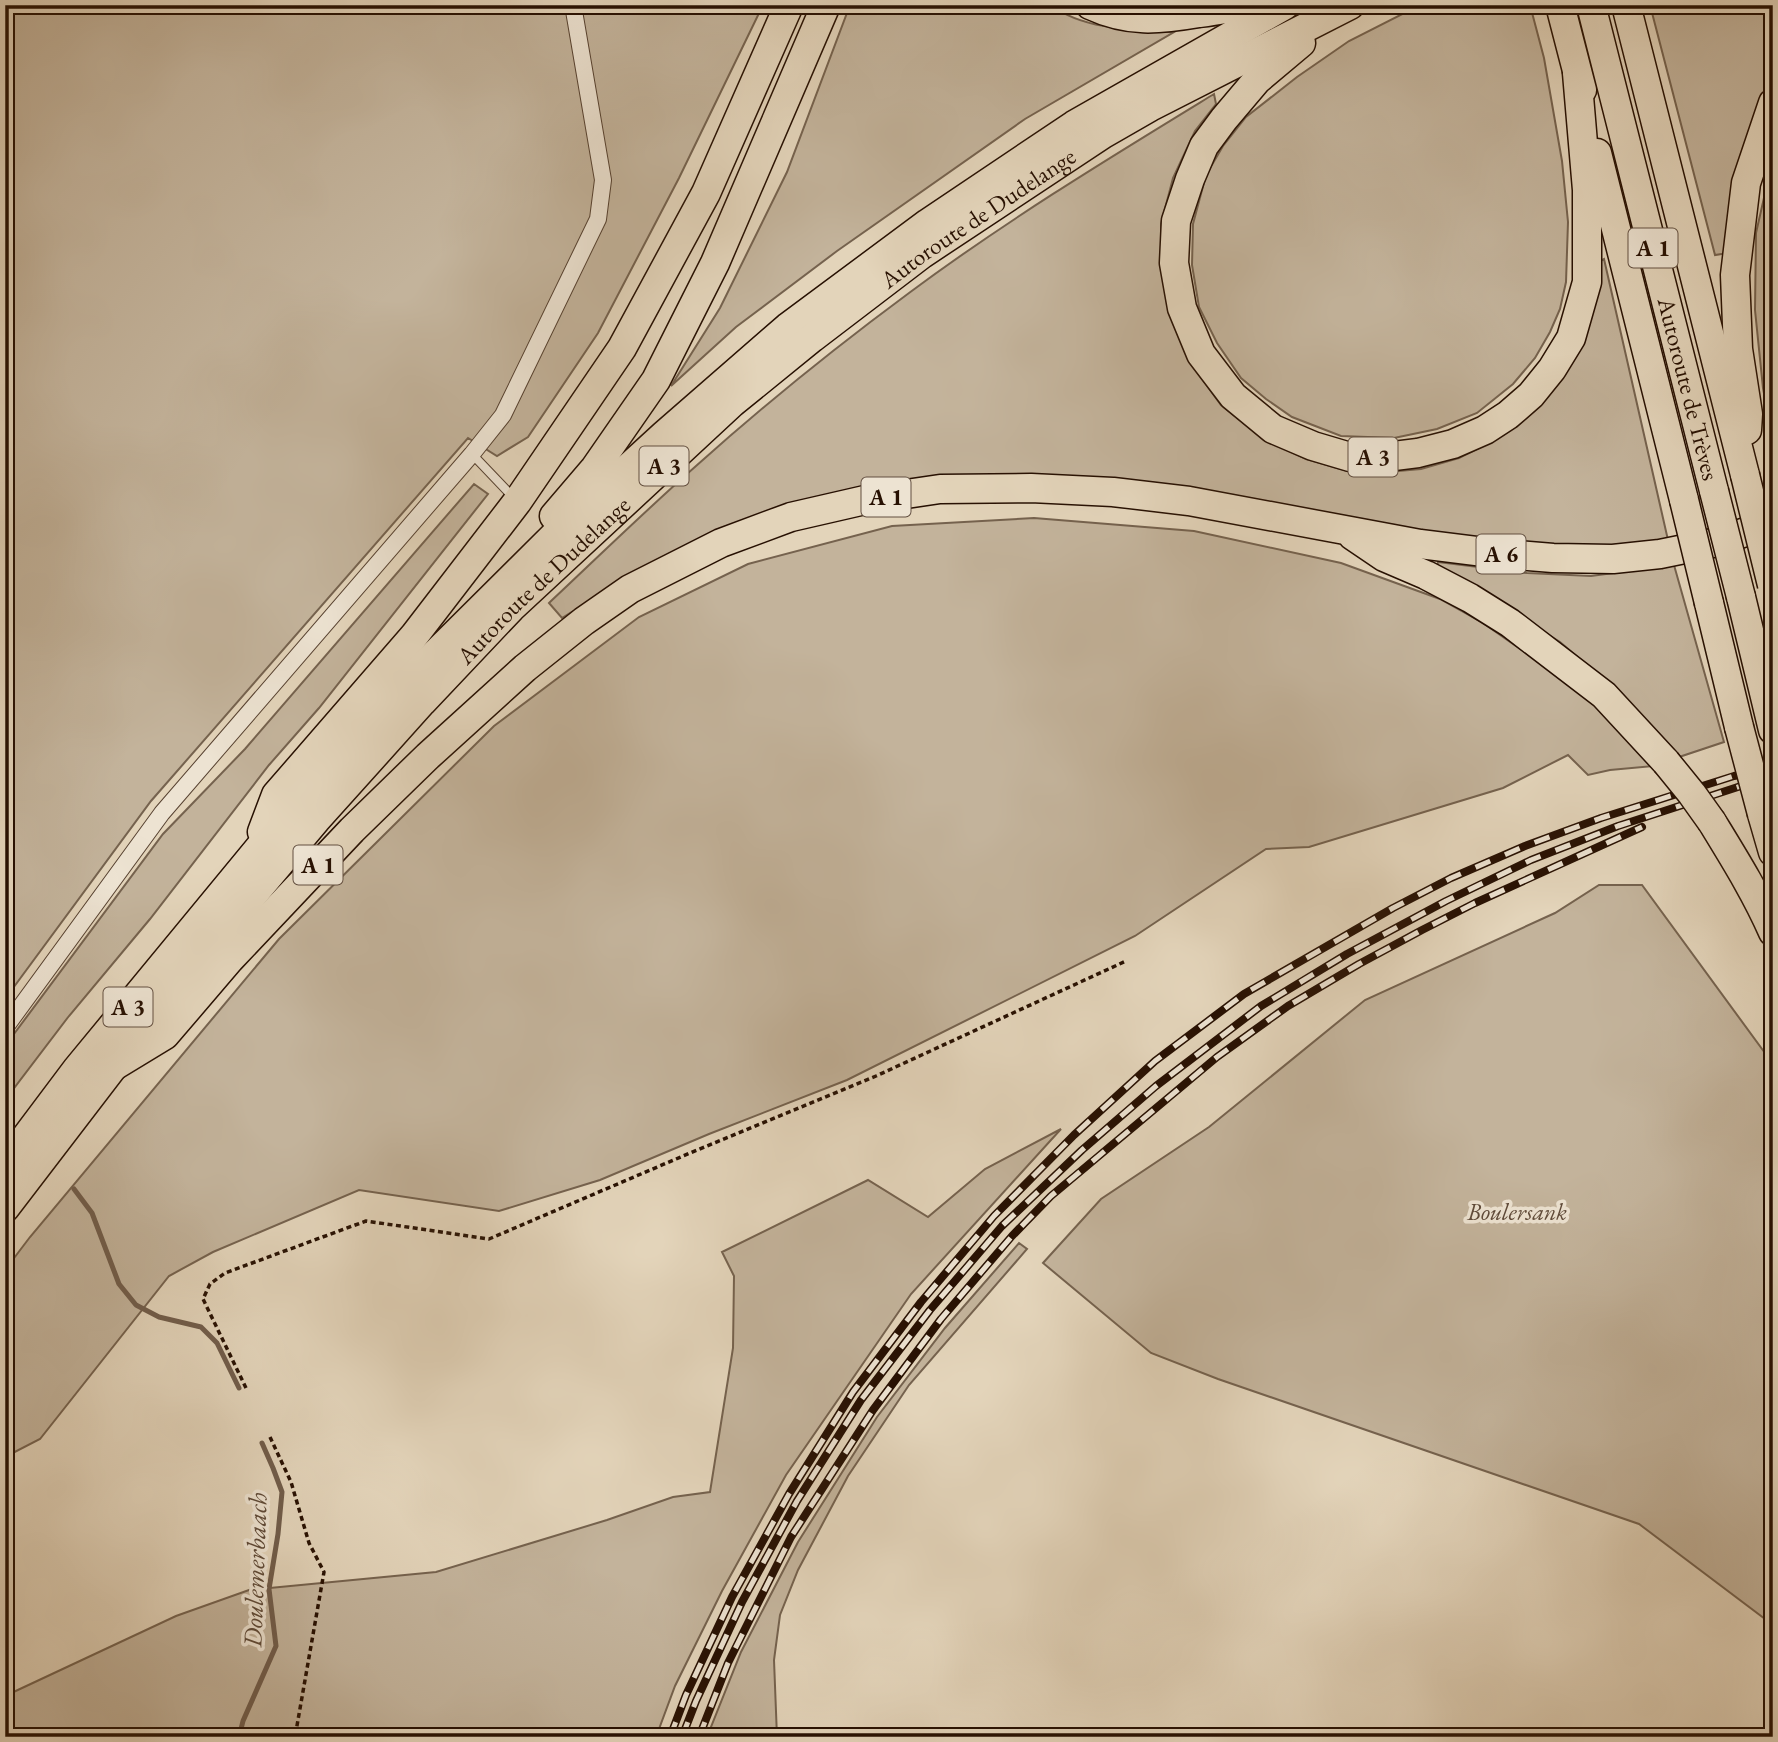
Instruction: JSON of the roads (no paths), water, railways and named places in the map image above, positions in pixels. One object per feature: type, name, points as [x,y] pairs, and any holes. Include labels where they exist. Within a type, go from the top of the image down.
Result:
[{"type":"highway","name":"A 3","points":[[255,852],[276,795],[414,636],[517,502],[622,348],[711,182],[789,5]]},
{"type":"highway","name":"A 3","points":[[405,684],[464,612],[548,523],[595,468],[656,380],[716,263],[826,5]]},
{"type":"highway","points":[[1090,5],[1124,17],[1150,20],[1243,5]]},
{"type":"highway","name":"Autoroute de Dudelange","points":[[5,1165],[77,1069],[293,807],[405,684],[557,533],[788,327],[928,223],[1074,125],[1285,5]]},
{"type":"highway","name":"A 1","points":[[1560,5],[1739,727],[1773,852]]},
{"type":"highway","name":"Autoroute de Trèves","points":[[1591,5],[1772,725]]},
{"type":"highway","name":"Autoroute de Trèves","points":[[1626,5],[1772,586]]},
{"type":"highway","name":"A 3","points":[[1344,8],[1257,80],[1204,146],[1176,221],[1174,263],[1182,308],[1201,354],[1233,396],[1273,429],[1313,446],[1350,457],[1386,457],[1418,453],[1453,444],[1485,430],[1531,395],[1552,369],[1571,338],[1587,282],[1587,190],[1577,72]]},
{"type":"highway","name":"Autoroute de Dudelange","points":[[5,1208],[162,1003],[316,820],[422,702],[511,608],[732,403],[922,254],[1091,142],[1150,107],[1344,8]]},
{"type":"highway","points":[[1745,475],[1748,414],[1738,349],[1735,275],[1746,183],[1773,103]]},
{"type":"highway","name":"A 1","points":[[114,1066],[165,1035],[230,959],[352,830],[525,668],[584,621],[630,589],[721,543],[791,517],[864,500],[940,489],[1031,488],[1113,492],[1189,501],[1344,529],[1384,557],[1448,587],[1510,623],[1604,695],[1666,761],[1712,822],[1738,864],[1773,932]]},
{"type":"highway","name":"A 6","points":[[1344,529],[1420,544],[1492,553],[1613,559],[1660,554],[1709,544],[1773,523]]},
{"type":"street","points":[[5,1028],[162,813],[503,415],[598,219],[603,180],[573,5]]},
{"type":"lane","points":[[472,454],[517,502]]},
{"type":"waterway","name":"Doulemerbaach","points":[[74,1189],[92,1213],[119,1284],[136,1305],[159,1317],[201,1327],[217,1343],[239,1388]]},
{"type":"waterway","name":"Doulemerbaach","points":[[239,1737],[243,1721],[276,1646],[269,1589],[282,1492],[262,1443]]},
{"type":"railway","points":[[670,1737],[686,1695],[732,1597],[789,1494],[853,1392],[921,1302],[994,1216],[1074,1135],[1155,1061],[1244,994],[1393,908],[1451,878],[1525,846],[1601,818],[1734,776],[1773,768]]},
{"type":"railway","points":[[682,1737],[742,1602],[797,1501],[861,1400],[930,1310],[1002,1226],[1082,1150],[1156,1086],[1261,1006],[1347,954],[1446,901],[1531,860],[1618,826],[1744,785],[1773,780]]},
{"type":"railway","points":[[699,1737],[728,1663],[791,1537],[873,1410],[941,1319],[1012,1236],[1051,1196],[1217,1057],[1288,1006],[1359,964],[1475,903],[1642,827]]},
{"type":"park label","name":"Boulersank","points":[[1517,1212]]}]
